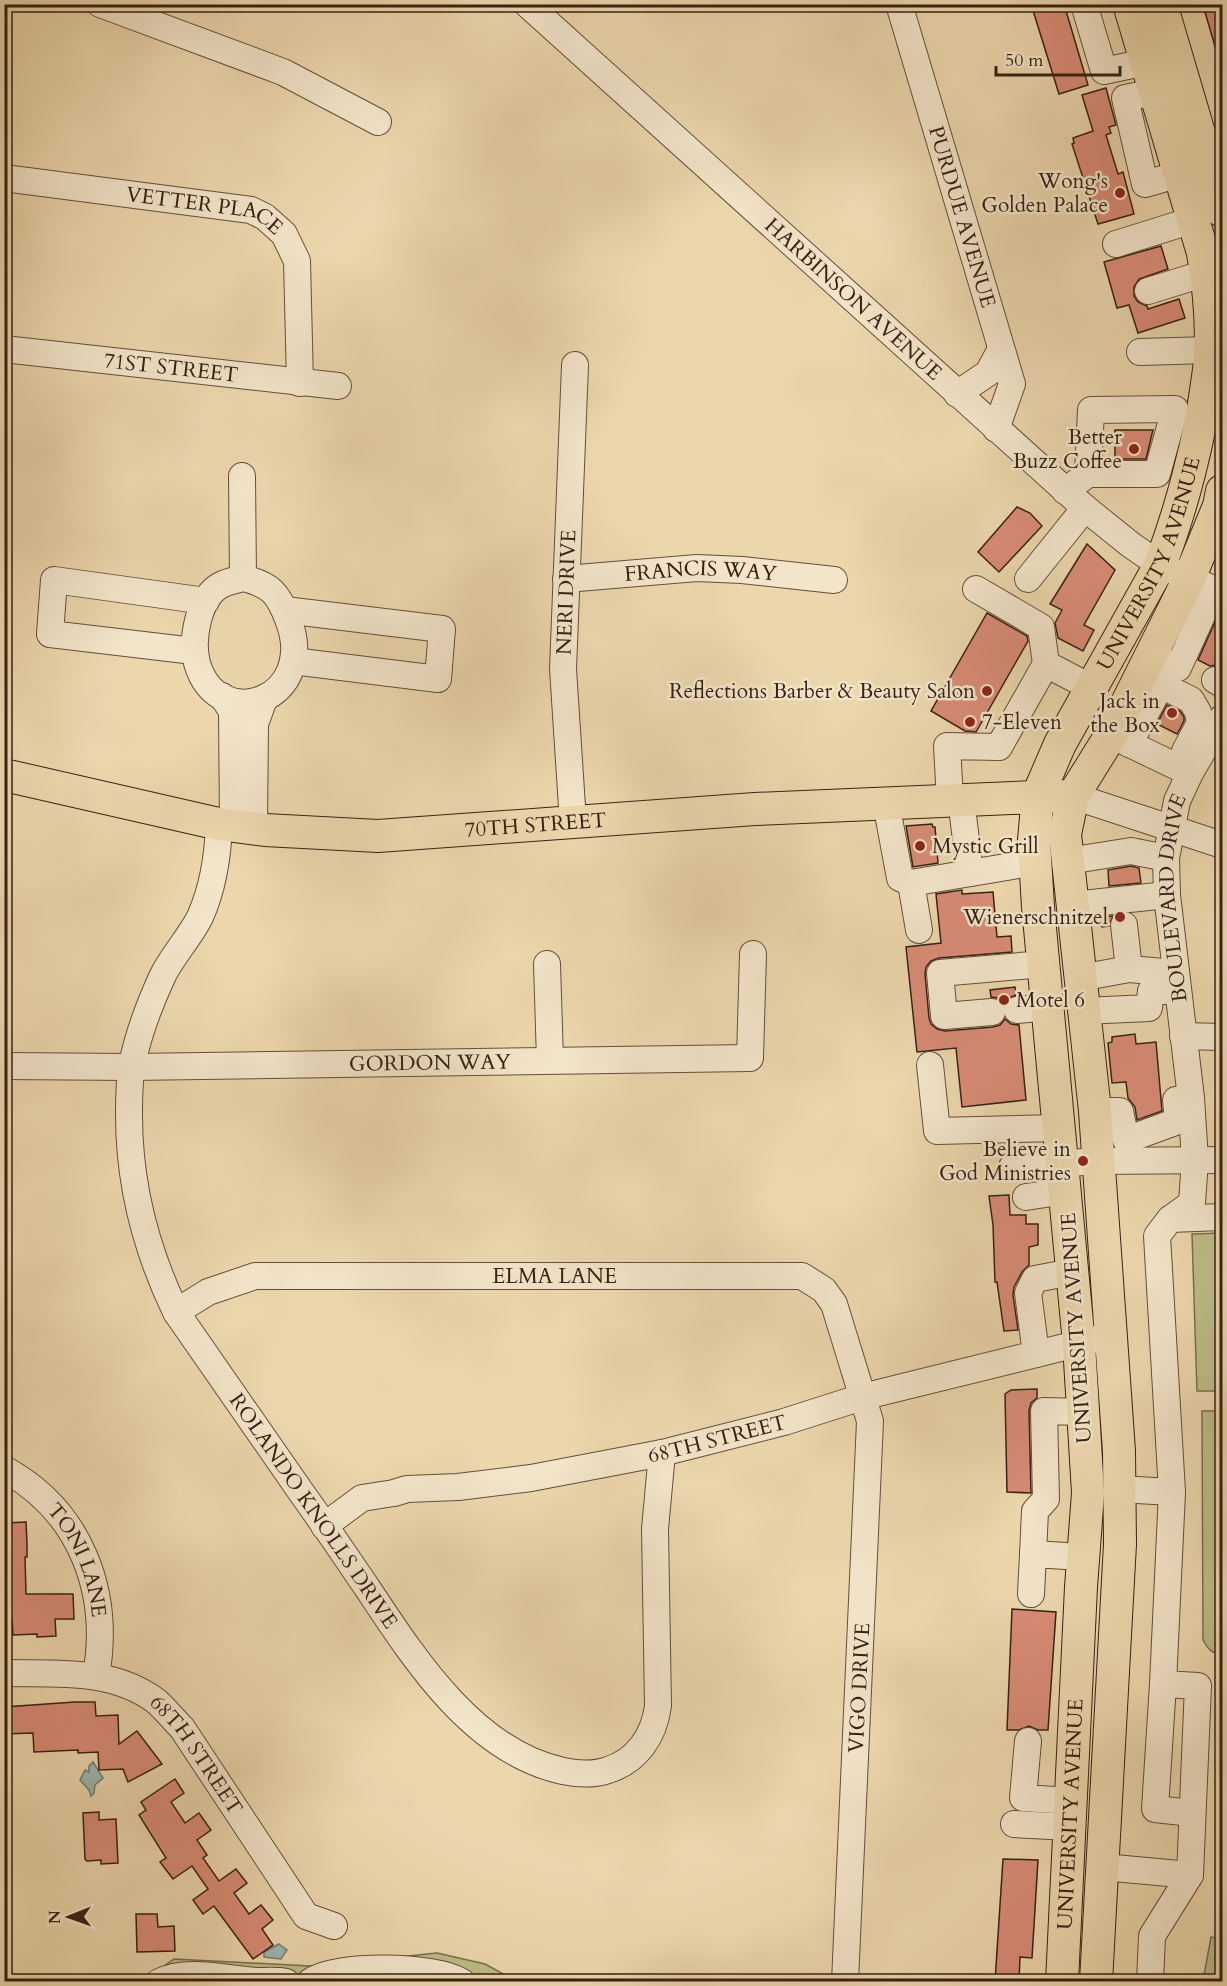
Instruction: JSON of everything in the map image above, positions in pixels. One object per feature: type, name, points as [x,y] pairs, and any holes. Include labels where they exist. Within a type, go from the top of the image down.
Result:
[{"type":"main road","name":"UNIVERSITY AVENUE","points":[[1129,4],[1180,174],[1208,216]]},
{"type":"main road","name":"UNIVERSITY AVENUE","points":[[1062,1982],[1088,1493],[1079,1344],[1059,1128],[1033,1008],[1043,964],[1034,840],[1038,795],[1060,744],[1160,565],[1184,487],[1189,411],[1209,376],[1210,326],[1203,253],[1214,147],[1168,6]]},
{"type":"main road","name":"UNIVERSITY AVENUE","points":[[1096,1982],[1120,1544],[1119,1489],[1106,1244],[1095,1111],[1065,834],[1072,796],[1120,739],[1151,672],[1209,587],[1221,502]]},
{"type":"main road","name":"70TH STREET","points":[[4,775],[235,826],[378,836],[755,809],[1038,795],[1072,796]]},
{"type":"main road","points":[[1068,1865],[1103,1867]]},
{"type":"street","points":[[100,4],[283,72],[378,122]]},
{"type":"street","name":"HARBINSON AVENUE","points":[[527,4],[1065,491],[1131,545],[1160,565],[1209,587]]},
{"type":"street","name":"PURDUE AVENUE","points":[[899,4],[1012,384],[996,429]]},
{"type":"street","points":[[1084,4],[1104,71],[1146,62]]},
{"type":"street","name":"VETTER PLACE","points":[[4,178],[251,210],[265,217],[284,234],[297,261],[300,383]]},
{"type":"street","points":[[1116,244],[1208,216]]},
{"type":"street","points":[[1148,291],[1206,273]]},
{"type":"street","name":"71ST STREET","points":[[4,349],[338,386]]},
{"type":"street","points":[[957,394],[988,373],[1001,349]]},
{"type":"street","points":[[1140,352],[1209,350]]},
{"type":"street","name":"NERI DRIVE","points":[[573,822],[563,669],[575,365]]},
{"type":"street","points":[[1065,491],[1088,474],[1157,474],[1189,411],[1091,410],[1088,474]]},
{"type":"street","points":[[242,476],[243,578]]},
{"type":"street","points":[[1028,579],[1085,508]]},
{"type":"street","name":"FRANCIS WAY","points":[[566,579],[697,568],[742,570],[834,580]]},
{"type":"street","points":[[222,696],[243,702],[264,699],[281,687],[293,661],[292,628],[282,602],[271,590],[258,582],[243,578],[221,585],[206,601],[196,627],[194,651],[205,682],[222,696],[232,711],[235,826]]},
{"type":"street","points":[[194,651],[50,634],[54,580],[206,601]]},
{"type":"street","points":[[970,873],[947,746],[999,747],[1046,664],[1041,627],[976,589]]},
{"type":"street","points":[[285,610],[442,629],[438,679],[293,661]]},
{"type":"street","points":[[1046,664],[1092,688]]},
{"type":"street","points":[[1120,739],[1183,770],[1200,723],[1198,712],[1191,700],[1151,672]]},
{"type":"street","points":[[235,826],[255,724],[264,699]]},
{"type":"street","name":"BOULEVARD DRIVE","points":[[1170,1219],[1192,1203],[1195,1160],[1191,1098],[1167,895],[1166,858],[1170,826],[1183,770],[1222,718]]},
{"type":"street","points":[[1072,796],[1170,826],[1222,845]]},
{"type":"street","points":[[886,803],[900,878],[911,883],[1036,862]]},
{"type":"street","name":"ROLANDO KNOLLS DRIVE","points":[[235,826],[216,863],[199,919],[161,981],[142,1028],[131,1067],[129,1128],[133,1181],[151,1252],[176,1312],[417,1663],[488,1735],[521,1756],[551,1768],[583,1773],[606,1771],[636,1754],[649,1737],[657,1717],[655,1529],[662,1453]]},
{"type":"street","points":[[1068,861],[1131,851],[1166,858]]},
{"type":"street","points":[[911,883],[919,930]]},
{"type":"street","points":[[1072,905],[1123,911],[1167,895]]},
{"type":"street","points":[[1123,911],[1129,969]]},
{"type":"street","name":"GORDON WAY","points":[[4,1066],[131,1067],[750,1058],[753,954]]},
{"type":"street","points":[[547,964],[550,1060]]},
{"type":"street","points":[[992,1012],[944,1016],[940,973],[1043,964]]},
{"type":"street","points":[[1080,978],[1129,969],[1177,982]]},
{"type":"street","points":[[1083,1011],[1149,1008],[1151,991],[1177,982]]},
{"type":"street","points":[[1183,1036],[1222,1037]]},
{"type":"street","points":[[930,1065],[937,1131],[1059,1128]]},
{"type":"street","points":[[1095,1111],[1120,1110],[1126,1140],[1178,1121],[1176,1100],[1191,1098]]},
{"type":"street","points":[[1026,1197],[1098,1161],[1222,1160]]},
{"type":"street","points":[[1012,1167],[1064,1178]]},
{"type":"street","points":[[1192,1813],[1155,1809],[1172,1492],[1157,1236],[1170,1219],[1222,1217]]},
{"type":"street","points":[[1036,1354],[1028,1293],[1035,1279],[1072,1272]]},
{"type":"street","name":"ELMA LANE","points":[[176,1312],[208,1292],[255,1276],[802,1276],[824,1290],[834,1304],[862,1397]]},
{"type":"street","name":"68TH STREET","points":[[324,1526],[362,1498],[408,1489],[459,1487],[531,1478],[662,1453],[784,1422],[862,1397],[1112,1335]]},
{"type":"street","name":"VIGO DRIVE","points":[[845,1982],[870,1421],[862,1397]]},
{"type":"street","points":[[1031,1594],[1035,1511],[1046,1499],[1044,1411],[1083,1412]]},
{"type":"street","name":"TONI LANE","points":[[4,1469],[31,1486],[47,1501],[67,1525],[83,1552],[94,1582],[100,1613],[96,1676]]},
{"type":"street","points":[[1119,1489],[1172,1492]]},
{"type":"street","points":[[1033,1554],[1083,1557]]},
{"type":"street","name":"68TH STREET","points":[[4,1673],[96,1676],[119,1681],[156,1701],[182,1728],[306,1916],[334,1926]]},
{"type":"street","points":[[1150,1982],[1152,1936],[1190,1875],[1198,1686],[1163,1684]]},
{"type":"street","points":[[1028,1741],[1023,1798],[1071,1814]]},
{"type":"street","points":[[1014,1824],[1071,1814]]},
{"type":"street","points":[[1103,1867],[1190,1875]]},
{"type":"street","points":[[310,1982],[320,1976],[368,1967],[427,1972],[457,1978],[462,1982]]},
{"type":"street","points":[[159,1982],[168,1977],[201,1975],[286,1982]]},
{"type":"green space","points":[[1221,1233],[1222,1391],[1197,1391],[1192,1234]]},
{"type":"green space","points":[[1202,1411],[1222,1411],[1222,1654],[1211,1650],[1203,1640]]},
{"type":"green space","points":[[1211,1937],[1222,1939],[1222,1981],[1203,1981]]},
{"type":"green space","points":[[437,1953],[485,1964],[516,1981],[141,1982],[174,1959],[310,1966]]},
{"type":"water","points":[[93,1762],[103,1778],[95,1785],[91,1796],[80,1780],[85,1770],[89,1772],[89,1766]]},
{"type":"water","points":[[279,1944],[287,1950],[281,1959],[264,1957],[264,1952]]},
{"type":"building","points":[[1031,4],[1064,4],[1088,85],[1059,94]]},
{"type":"building","points":[[1222,8],[1222,60],[1219,60],[1205,12]]},
{"type":"building","points":[[1106,88],[1116,125],[1109,127],[1111,133],[1106,135],[1118,174],[1123,172],[1134,214],[1098,224],[1072,144],[1074,143],[1073,138],[1093,131],[1082,95]]},
{"type":"building","points":[[1161,246],[1168,269],[1139,279],[1134,287],[1134,296],[1148,309],[1179,299],[1185,318],[1138,333],[1129,305],[1117,308],[1104,262]]},
{"type":"building","name":"Better Buzz Coffee","points":[[1115,430],[1153,430],[1146,459],[1115,459]]},
{"type":"building","points":[[1017,507],[1030,513],[1042,526],[999,572],[978,552]]},
{"type":"building","points":[[1087,544],[1115,570],[1084,625],[1094,630],[1083,651],[1058,638],[1055,623],[1062,610],[1050,604]]},
{"type":"building","points":[[987,613],[1027,636],[1028,641],[976,732],[965,731],[931,711]]},
{"type":"building","points":[[1215,622],[1222,626],[1222,655],[1217,665],[1210,666],[1198,660]]},
{"type":"building","points":[[1167,705],[1180,711],[1184,717],[1177,734],[1157,724]]},
{"type":"building","name":"Mystic Grill","points":[[932,824],[935,827],[938,863],[913,867],[906,826]]},
{"type":"building","points":[[1131,866],[1139,868],[1141,883],[1109,886],[1108,870]]},
{"type":"building","points":[[962,890],[962,894],[993,892],[997,937],[1011,936],[1012,952],[939,958],[931,961],[926,967],[925,974],[929,1018],[931,1024],[937,1029],[945,1031],[993,1027],[1000,1025],[1005,1019],[1011,1024],[1019,1025],[1026,1100],[962,1107],[956,1048],[917,1052],[906,947],[941,943],[936,894]]},
{"type":"building","points":[[1113,916],[1109,926],[1102,927],[1101,917]]},
{"type":"building","points":[[1015,987],[1016,995],[1004,1003],[998,998],[991,997],[990,990]]},
{"type":"building","points":[[1135,1034],[1136,1044],[1156,1042],[1162,1111],[1137,1120],[1135,1107],[1128,1098],[1126,1082],[1112,1083],[1108,1043],[1112,1042],[1112,1037]]},
{"type":"building","points":[[1009,1195],[1010,1215],[1026,1215],[1026,1224],[1038,1224],[1038,1245],[1029,1247],[1029,1265],[1022,1272],[1014,1287],[1018,1330],[1004,1331],[997,1282],[995,1282],[993,1225],[989,1196]]},
{"type":"building","points":[[1037,1389],[1037,1398],[1031,1403],[1029,1411],[1031,1493],[1007,1492],[1005,1394],[1011,1390]]},
{"type":"building","points":[[26,1522],[26,1594],[73,1594],[74,1619],[55,1619],[56,1636],[13,1635],[12,1619],[4,1619],[4,1523]]},
{"type":"building","points":[[1012,1609],[1056,1612],[1048,1730],[1038,1730],[1029,1726],[1019,1730],[1007,1730]]},
{"type":"building","points":[[95,1702],[96,1716],[118,1715],[119,1744],[137,1731],[162,1764],[128,1782],[123,1769],[99,1770],[98,1752],[78,1753],[78,1750],[34,1752],[33,1733],[4,1734],[4,1707]]},
{"type":"building","points":[[175,1779],[184,1793],[171,1802],[185,1823],[199,1813],[211,1830],[197,1840],[207,1855],[203,1858],[219,1881],[236,1869],[247,1883],[234,1893],[249,1914],[261,1905],[273,1920],[262,1929],[273,1945],[253,1959],[214,1906],[203,1914],[193,1900],[208,1889],[192,1866],[173,1879],[160,1862],[166,1858],[139,1815],[146,1810],[141,1802]]},
{"type":"building","points":[[99,1812],[99,1820],[116,1819],[118,1863],[101,1864],[101,1860],[87,1861],[85,1859],[83,1813]]},
{"type":"building","points":[[1003,1859],[1038,1860],[1032,1958],[1020,1957],[1019,1982],[995,1982]]},
{"type":"building","points":[[136,1914],[157,1914],[158,1927],[174,1926],[175,1951],[137,1952]]},
{"type":"place","name":"Wong's Golden Palace","points":[[1120,193]]},
{"type":"place","name":"Better Buzz Coffee","points":[[1134,449]]},
{"type":"place","name":"Reflections Barber & Beauty Salon","points":[[987,691]]},
{"type":"place","name":"Jack in the Box","points":[[1172,713]]},
{"type":"place","name":"7-Eleven","points":[[970,722]]},
{"type":"place","name":"Mystic Grill","points":[[920,846]]},
{"type":"place","name":"Wienerschnitzel","points":[[1120,917]]},
{"type":"place","name":"Motel 6","points":[[1004,1000]]},
{"type":"place","name":"Believe in God Ministries","points":[[1083,1161]]}]
